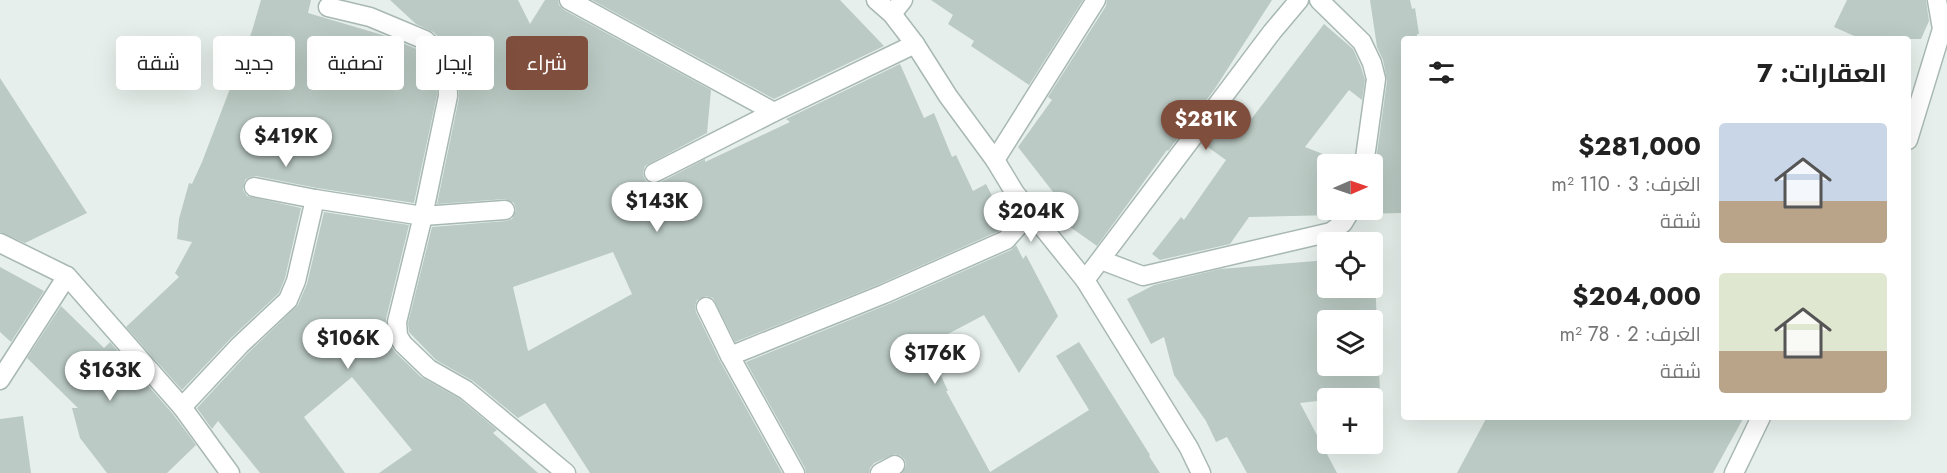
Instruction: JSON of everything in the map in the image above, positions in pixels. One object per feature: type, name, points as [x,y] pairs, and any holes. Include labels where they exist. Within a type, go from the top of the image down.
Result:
[{"type":"street","points":[[569,0],[774,112]]},
{"type":"street","points":[[876,0],[898,7],[915,44],[948,96],[1030,213],[1085,280],[1189,448],[1201,473]]},
{"type":"street","points":[[995,160],[1095,0]]},
{"type":"street","points":[[1085,280],[1266,40],[1299,0]]},
{"type":"street","points":[[1319,0],[1362,42],[1372,63],[1376,79],[1366,154]]},
{"type":"street","points":[[1911,130],[1942,29],[1937,0]]},
{"type":"street","points":[[328,7],[370,8],[425,40],[447,60],[448,96],[423,216],[397,322],[398,336],[403,344],[429,369],[466,390],[566,473]]},
{"type":"street","points":[[654,174],[774,112],[915,44]]},
{"type":"street","points":[[254,186],[315,199],[423,216],[505,210]]},
{"type":"street","points":[[182,407],[240,345],[288,300],[296,281],[315,199]]},
{"type":"street","points":[[730,356],[884,294],[1006,240],[1030,213]]},
{"type":"street","points":[[1101,260],[1143,276],[1331,232],[1345,220]]},
{"type":"street","points":[[0,243],[67,276],[182,407],[230,473]]},
{"type":"street","points":[[0,380],[67,276]]},
{"type":"street","points":[[706,307],[730,356],[795,473]]},
{"type":"street","points":[[1734,473],[1760,420]]},
{"type":"building","points":[[261,0],[311,0],[308,13],[386,36],[307,36],[307,90],[404,90],[404,44],[416,49],[416,90],[437,90],[437,95],[414,203],[256,176],[245,180],[243,190],[247,196],[301,208],[285,278],[279,293],[232,337],[182,390],[126,327],[179,277],[175,273],[192,242],[177,239],[179,219],[189,183],[192,184],[202,162],[229,90],[295,90],[295,36],[250,36]]},
{"type":"building","points":[[390,0],[518,0],[530,24],[545,0],[558,0],[564,10],[711,90],[707,133],[645,166],[644,178],[653,184],[790,122],[786,119],[900,64],[924,118],[934,113],[952,157],[956,155],[973,191],[986,184],[1006,223],[999,231],[880,284],[735,342],[713,298],[706,296],[697,300],[696,312],[720,361],[782,473],[590,473],[545,403],[518,418],[473,381],[436,360],[409,332],[408,323],[432,227],[506,221],[512,219],[516,210],[514,203],[505,199],[437,204],[459,90],[494,90],[494,36],[437,36],[416,24]],"holes":[[[613,252],[632,294],[528,351],[513,287]]]},
{"type":"building","points":[[592,0],[840,0],[884,46],[774,99]]},
{"type":"building","points":[[931,0],[1083,0],[1029,85],[971,46],[974,41],[948,24],[953,15]]},
{"type":"building","points":[[1107,0],[1272,0],[1214,90],[1097,246],[1056,217],[1066,203],[1057,197],[1018,147],[1052,100],[1048,97],[1106,6]]},
{"type":"building","points":[[1370,0],[1410,0],[1412,9],[1415,8],[1419,34],[1401,36],[1401,213],[1383,213],[1383,154],[1377,154],[1387,81],[1383,60],[1377,47]]},
{"type":"building","points":[[1847,0],[1926,0],[1929,21],[1921,39],[1911,39],[1911,36],[1854,36],[1834,27]]},
{"type":"building","points":[[1324,24],[1353,49],[1365,80],[1362,100],[1349,90],[1305,147],[1323,154],[1317,154],[1317,215],[1249,217],[1230,244],[1160,260],[1152,254],[1181,217],[1184,220],[1226,160],[1202,143],[1232,104],[1252,118]]},
{"type":"building","points":[[0,78],[87,213],[25,243],[0,232]]},
{"type":"building","points":[[324,212],[409,225],[386,319],[388,342],[421,377],[460,399],[497,430],[493,433],[538,473],[379,473],[412,450],[352,377],[304,417],[345,473],[260,473],[218,421],[212,429],[197,408],[248,353],[298,305],[307,284]]},
{"type":"building","points":[[1016,245],[1023,259],[1026,255],[1058,316],[1019,373],[984,315],[927,345],[948,391],[946,391],[990,472],[1089,410],[1056,356],[1079,342],[1160,473],[902,473],[906,466],[905,460],[895,454],[874,463],[869,473],[806,473],[746,362],[889,304],[1011,250]]},
{"type":"building","points":[[1317,261],[1317,298],[1376,298],[1376,310],[1317,310],[1317,376],[1379,376],[1380,388],[1317,388],[1317,401],[1300,403],[1317,435],[1317,454],[1327,454],[1337,473],[1247,473],[1227,437],[1216,442],[1206,421],[1174,375],[1164,337],[1151,344],[1127,299],[1154,285],[1220,269]]},
{"type":"building","points":[[0,267],[44,291],[11,342],[0,332]]},
{"type":"building","points":[[61,306],[104,348],[110,342],[173,414],[196,445],[167,473],[107,473],[80,438],[72,408],[78,408],[27,358]]},
{"type":"building","points":[[23,416],[31,473],[0,473],[0,419]]},
{"type":"building","points":[[1485,420],[1742,420],[1713,473],[1457,473]]}]
